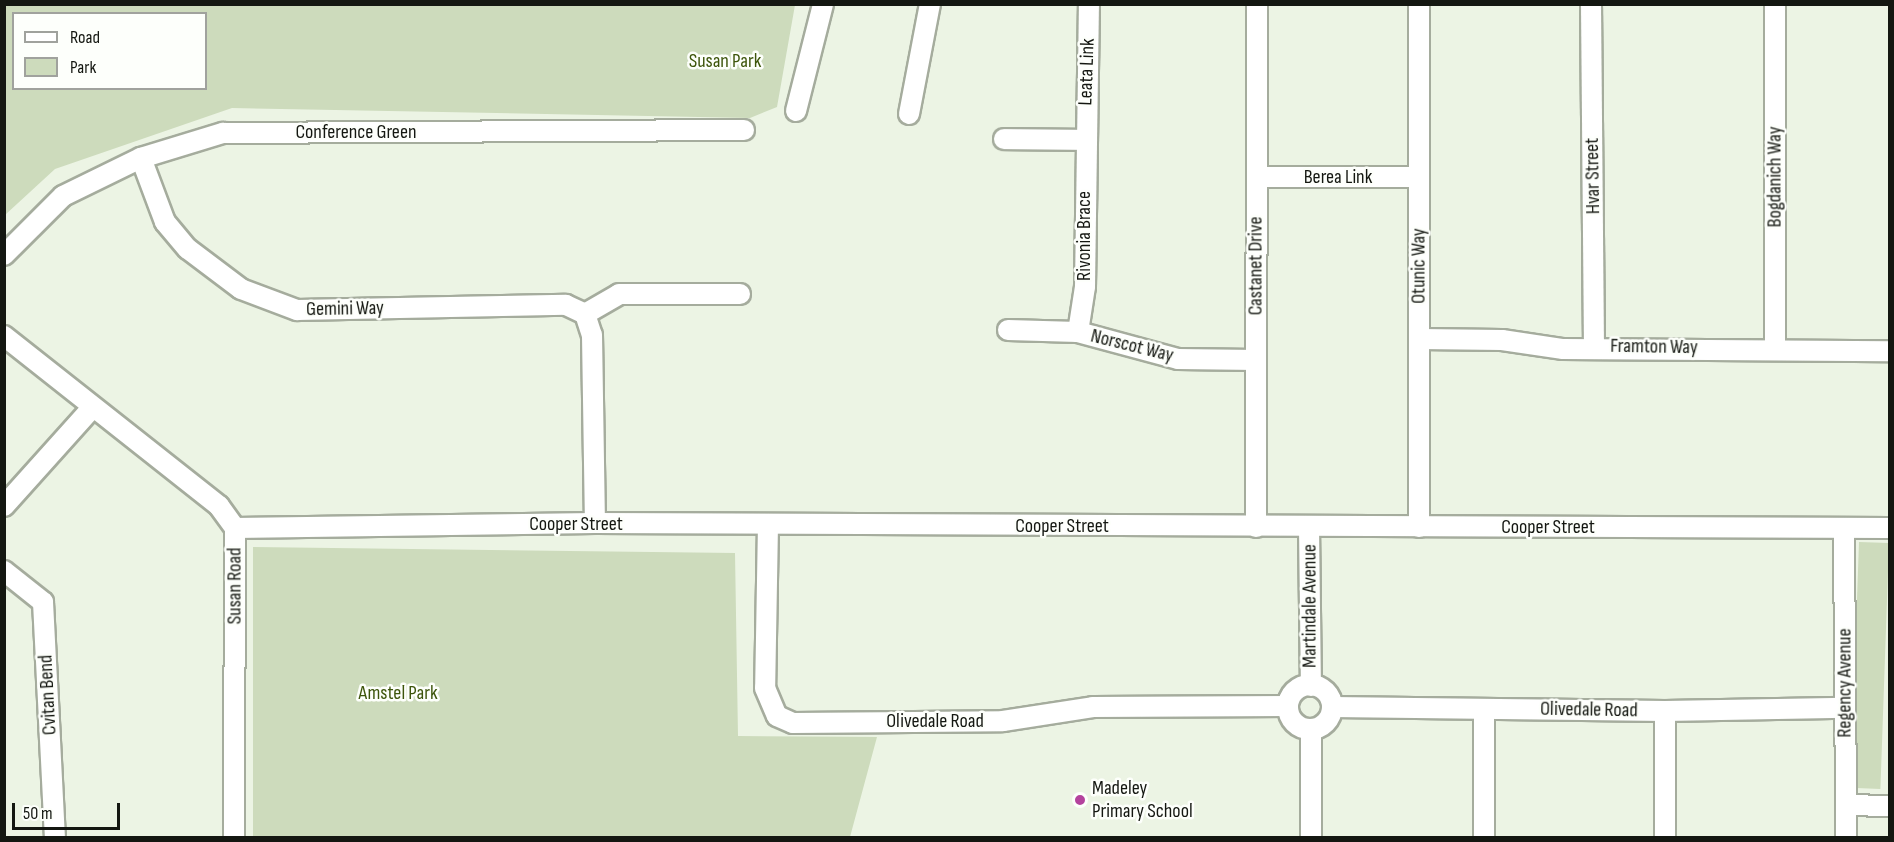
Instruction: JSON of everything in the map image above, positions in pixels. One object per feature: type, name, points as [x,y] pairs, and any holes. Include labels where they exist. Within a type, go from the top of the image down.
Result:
[{"type":"street","points":[[796,111],[823,4]]},
{"type":"street","points":[[909,114],[930,4]]},
{"type":"street","name":"Leata Link","points":[[1085,140],[1089,4]]},
{"type":"street","name":"Castanet Drive","points":[[1256,527],[1257,4]]},
{"type":"street","name":"Otunic Way","points":[[1419,4],[1419,527]]},
{"type":"street","name":"Hvar Street","points":[[1591,4],[1594,347]]},
{"type":"street","name":"Bogdanich Way","points":[[1775,4],[1775,349]]},
{"type":"street","name":"Conference Green","points":[[4,255],[63,196],[141,158],[223,133],[744,130]]},
{"type":"street","points":[[1004,139],[1085,140]]},
{"type":"street","name":"Rivonia Brace","points":[[1078,332],[1084,287],[1085,140]]},
{"type":"street","name":"Gemini Way","points":[[141,158],[165,222],[188,249],[241,289],[297,310],[566,305],[585,314]]},
{"type":"street","name":"Berea Link","points":[[1257,177],[1419,177]]},
{"type":"street","points":[[594,523],[592,334],[585,314],[619,294],[740,294]]},
{"type":"street","name":"Norscot Way","points":[[1008,330],[1078,332],[1178,359],[1256,360]]},
{"type":"street","name":"Susan Road","points":[[4,336],[92,408],[219,506],[234,528],[234,837]]},
{"type":"street","name":"Framton Way","points":[[1420,339],[1502,340],[1563,348],[1890,351]]},
{"type":"street","points":[[4,506],[92,408]]},
{"type":"street","name":"Cooper Street","points":[[234,528],[594,523],[1890,528]]},
{"type":"street","name":"Olivedale Road","points":[[768,524],[765,688],[777,716],[793,723],[1003,721],[1093,707],[1288,706]]},
{"type":"street","name":"Martindale Avenue","points":[[1309,527],[1311,686]]},
{"type":"street","name":"Regency Avenue","points":[[1844,529],[1846,837]]},
{"type":"street","name":"Cvitan Bend","points":[[4,572],[43,602],[55,837]]},
{"type":"street","points":[[1311,686],[1325,691],[1332,707],[1328,721],[1311,729],[1296,724],[1288,706],[1294,692],[1311,686]]},
{"type":"street","name":"Olivedale Road","points":[[1332,707],[1665,711],[1845,708]]},
{"type":"street","points":[[1484,709],[1484,837]]},
{"type":"street","points":[[1665,711],[1665,837]]},
{"type":"street","points":[[1311,729],[1311,837]]},
{"type":"street","points":[[1846,806],[1890,806]]},
{"type":"green space","name":"Susan Park","points":[[5,4],[795,4],[777,107],[750,118],[232,108],[55,169],[5,215]]},
{"type":"green space","points":[[1859,542],[1889,543],[1880,789],[1850,788]]},
{"type":"green space","name":"Amstel Park","points":[[253,547],[735,553],[738,736],[877,737],[850,837],[253,837]]},
{"type":"place","name":"Madeley Primary School","points":[[1080,800]]}]
